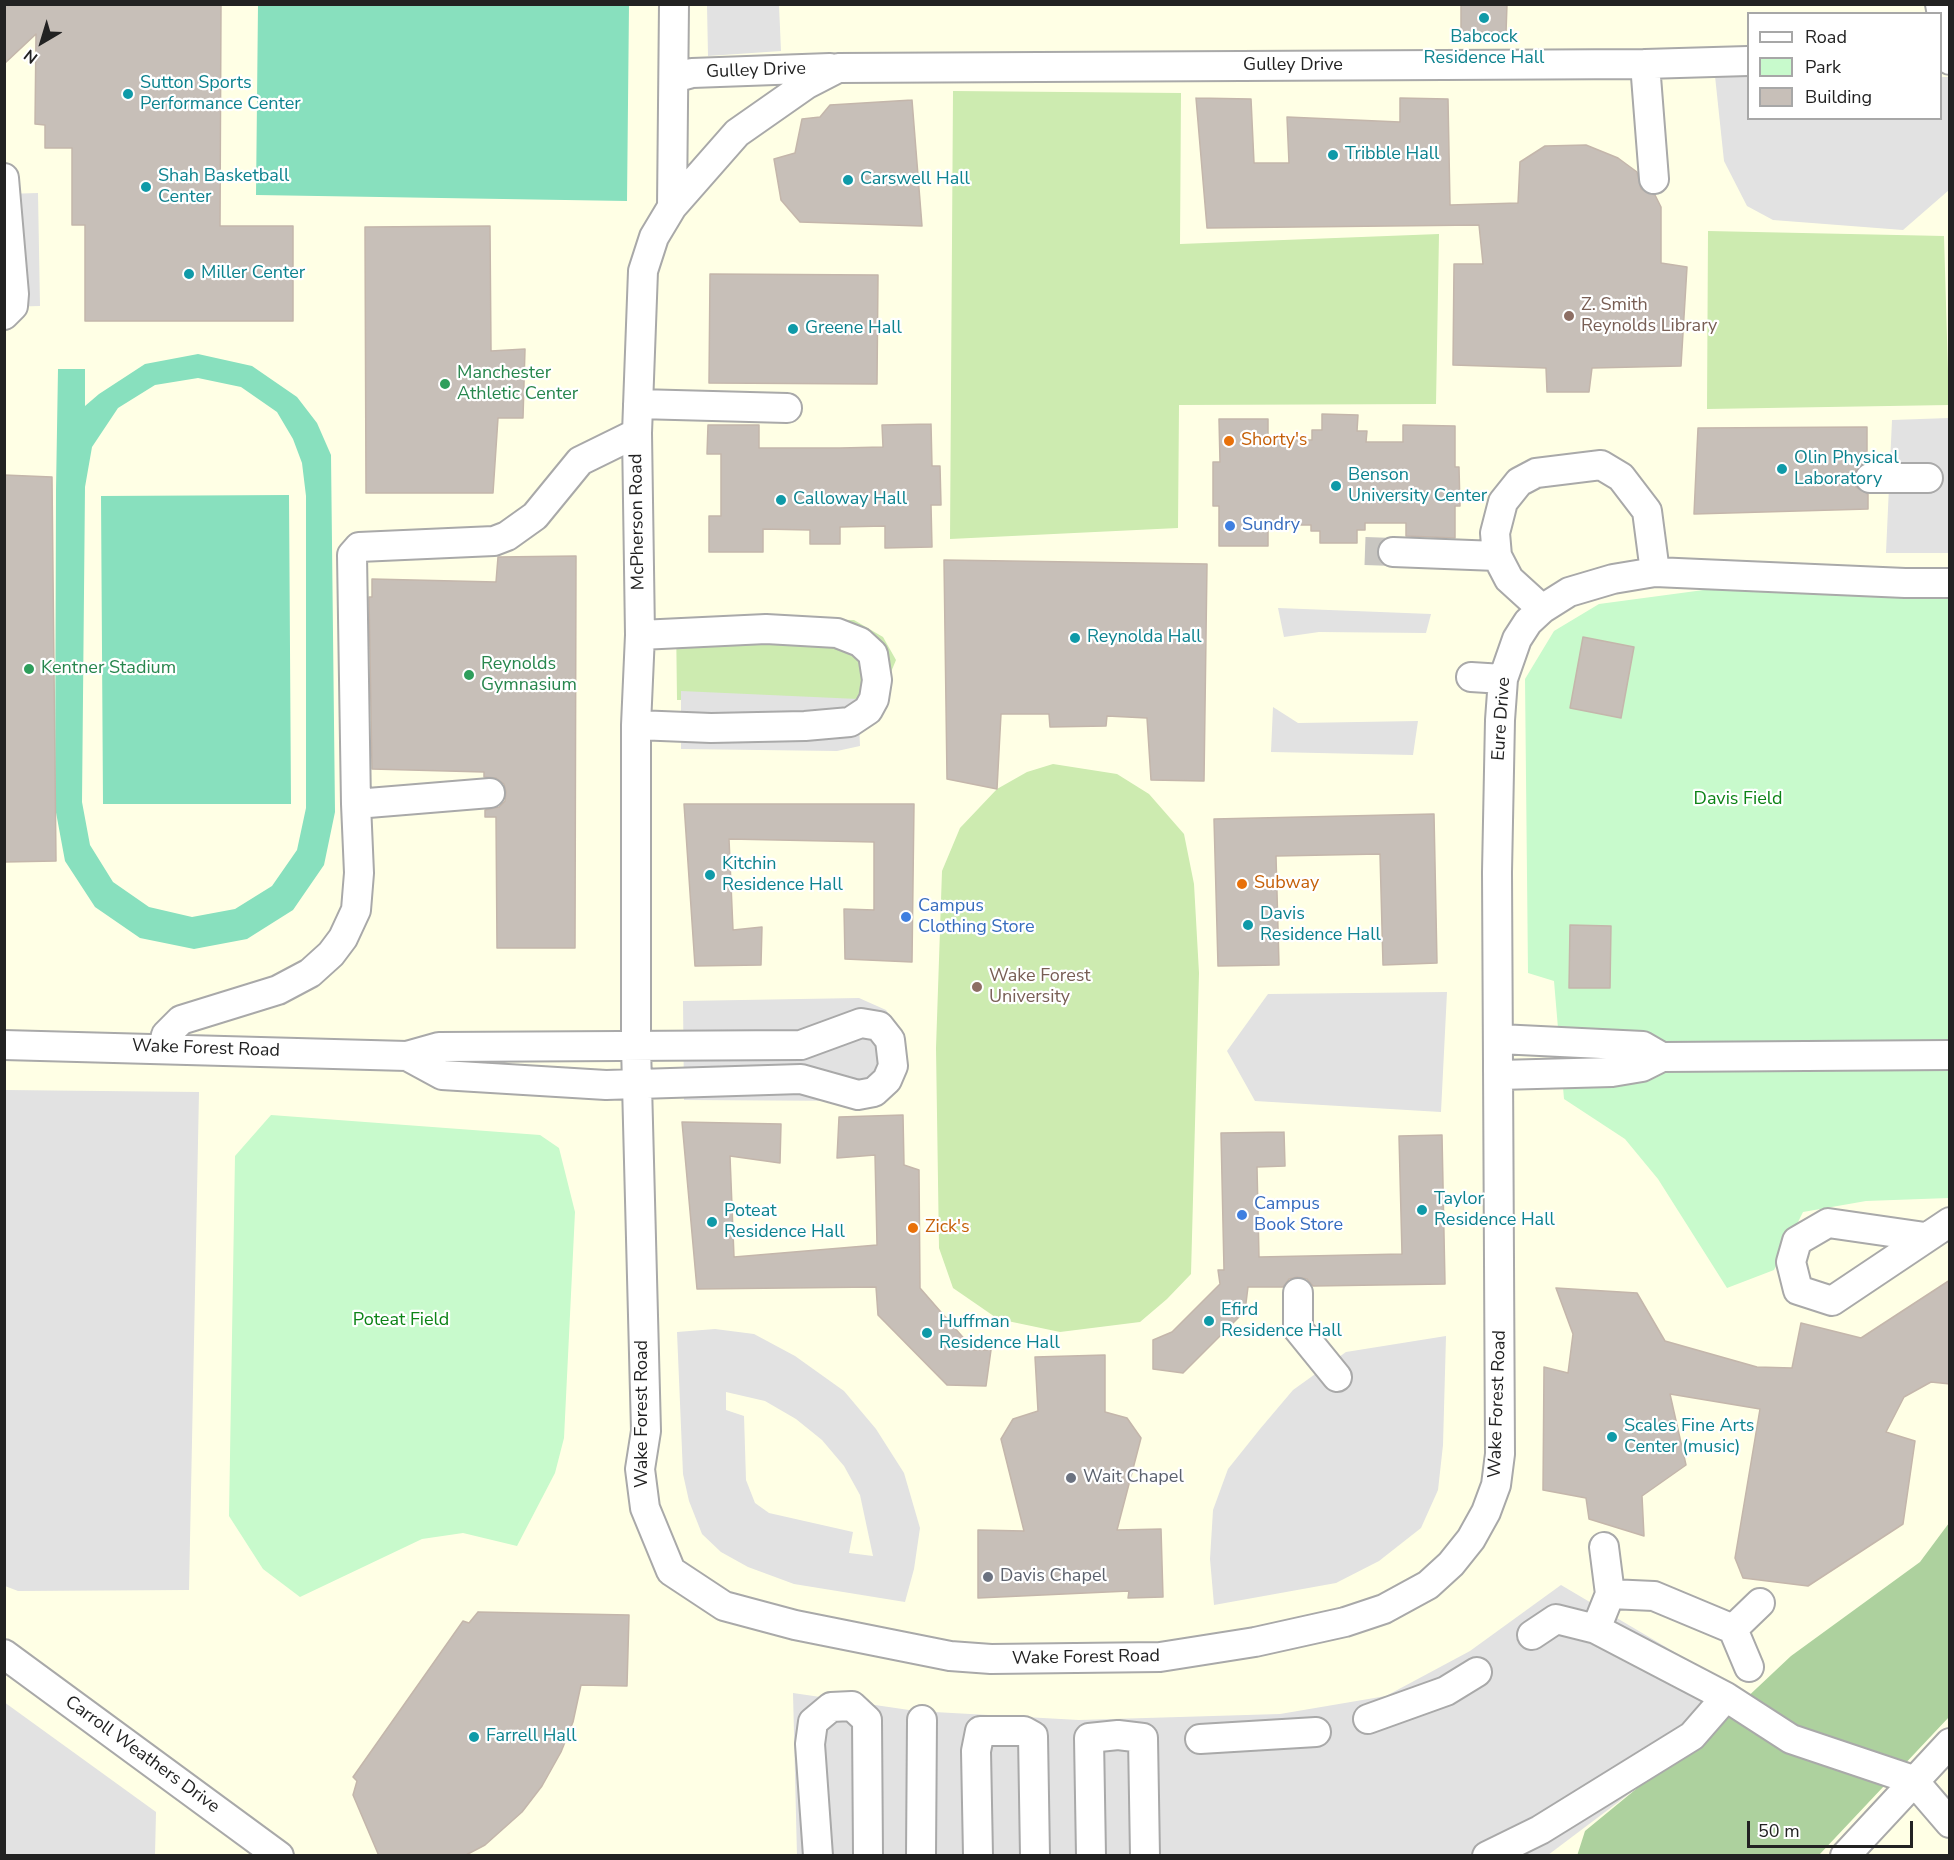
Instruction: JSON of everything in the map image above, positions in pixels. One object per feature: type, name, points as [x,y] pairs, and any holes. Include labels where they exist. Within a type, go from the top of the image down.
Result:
[{"type":"street","points":[[672,207],[674,4]]},
{"type":"street","points":[[1942,16],[1950,62]]},
{"type":"street","name":"Gulley Drive","points":[[674,78],[692,73],[838,68],[1645,64],[1747,61]]},
{"type":"street","points":[[1645,64],[1654,179]]},
{"type":"street","name":"Gulley Drive","points":[[672,207],[737,133],[798,90],[838,68]]},
{"type":"street","points":[[4,178],[14,294],[13,306],[4,315]]},
{"type":"street","name":"McPherson Road","points":[[636,1046],[636,725],[640,635],[637,433],[643,271],[654,237],[672,207]]},
{"type":"street","points":[[638,404],[787,408]]},
{"type":"street","points":[[163,1048],[166,1035],[181,1020],[278,990],[310,974],[331,954],[343,938],[356,910],[359,873],[352,555],[355,549],[494,541],[507,536],[535,516],[580,461],[637,433]]},
{"type":"street","points":[[1542,609],[1509,579],[1497,556],[1496,533],[1503,502],[1519,482],[1536,473],[1601,465],[1621,477],[1647,511],[1655,572]]},
{"type":"street","points":[[1870,478],[1928,478]]},
{"type":"street","points":[[1393,552],[1497,556]]},
{"type":"street","name":"Eure Drive","points":[[1499,1039],[1497,872],[1503,679],[1517,639],[1528,622],[1542,609],[1569,592],[1589,585],[1655,572],[1905,583],[1950,582]]},
{"type":"street","points":[[636,725],[711,728],[805,726],[850,722],[868,710],[874,699],[877,680],[873,654],[860,642],[837,633],[766,629],[640,635]]},
{"type":"street","points":[[1472,677],[1503,679]]},
{"type":"street","points":[[356,804],[490,793]]},
{"type":"street","points":[[636,1046],[801,1045],[861,1023],[879,1026],[890,1040],[893,1052],[893,1066],[887,1080],[874,1092],[858,1095],[801,1078],[667,1081],[637,1085]]},
{"type":"street","points":[[1499,1039],[1643,1046],[1662,1057]]},
{"type":"street","name":"Wake Forest Road","points":[[4,1045],[407,1056],[439,1047],[636,1046],[646,1431],[640,1468],[645,1508],[671,1571],[724,1606],[795,1625],[950,1656],[991,1659],[1093,1659],[1167,1656],[1255,1642],[1345,1622],[1384,1609],[1412,1596],[1451,1564],[1471,1539],[1486,1512],[1500,1454],[1499,1039]]},
{"type":"street","points":[[1499,1075],[1612,1072],[1642,1068],[1662,1057],[1950,1055]]},
{"type":"street","name":"Wake Forest Road","points":[[407,1056],[442,1075],[637,1085]]},
{"type":"street","points":[[1925,1236],[1950,1222]]},
{"type":"street","points":[[1298,1293],[1298,1329],[1337,1377]]},
{"type":"street","points":[[1596,1629],[1610,1594],[1604,1547]]},
{"type":"street","points":[[1610,1594],[1654,1596],[1734,1629],[1749,1667]]},
{"type":"street","points":[[1734,1629],[1760,1603]]},
{"type":"street","points":[[1532,1635],[1556,1619],[1596,1629],[1726,1697],[1791,1739],[1913,1780],[1950,1823]]},
{"type":"street","name":"Carroll Weathers Drive","points":[[4,1654],[264,1851]]},
{"type":"street","points":[[1368,1719],[1446,1691],[1477,1672]]},
{"type":"street","points":[[1487,1856],[1540,1830],[1692,1736],[1726,1697]]},
{"type":"street","points":[[818,1856],[810,1744],[813,1722],[831,1707],[852,1706],[867,1720],[868,1856]]},
{"type":"street","points":[[921,1856],[922,1720]]},
{"type":"street","points":[[978,1856],[976,1751],[980,1731],[1024,1731],[1033,1737],[1035,1856]]},
{"type":"street","points":[[1200,1738],[1316,1732]]},
{"type":"street","points":[[1091,1856],[1089,1738],[1118,1735],[1143,1738],[1145,1856]]},
{"type":"street","points":[[1845,1856],[1913,1780],[1950,1743]]},
{"type":"shaded area","name":"Wake Forest University","points":[[5,5],[1949,5],[1949,1855],[5,1855]]},
{"type":"shaded area","points":[[707,5],[779,5],[781,51],[708,56]]},
{"type":"shaded area","points":[[1715,76],[1747,76],[1747,120],[1942,120],[1942,77],[1949,77],[1949,190],[1903,230],[1773,220],[1747,206],[1724,161]]},
{"type":"shaded area","points":[[38,193],[40,306],[5,307],[5,194]]},
{"type":"shaded area","points":[[1949,418],[1949,553],[1886,553],[1892,420]]},
{"type":"shaded area","points":[[1278,608],[1431,614],[1426,633],[1319,632],[1284,637]]},
{"type":"shaded area","points":[[681,691],[858,699],[860,746],[837,751],[681,749]]},
{"type":"shaded area","points":[[1273,707],[1298,723],[1418,721],[1413,755],[1271,752]]},
{"type":"shaded area","points":[[1447,992],[1441,1112],[1255,1101],[1227,1051],[1268,994]]},
{"type":"shaded area","points":[[859,998],[886,1010],[900,1033],[857,1101],[684,1100],[683,1001]]},
{"type":"shaded area","points":[[5,1090],[199,1092],[189,1590],[18,1591],[5,1586]]},
{"type":"shaded area","points":[[715,1329],[754,1334],[795,1356],[844,1391],[876,1429],[904,1473],[920,1528],[914,1569],[905,1602],[794,1584],[748,1567],[721,1552],[702,1534],[689,1501],[683,1474],[677,1332]],"holes":[[[726,1392],[765,1401],[796,1419],[822,1440],[844,1466],[860,1495],[873,1556],[849,1553],[853,1532],[769,1513],[755,1503],[746,1480],[744,1416],[726,1410]]]},
{"type":"shaded area","points":[[1446,1336],[1443,1445],[1438,1490],[1421,1528],[1379,1561],[1336,1583],[1214,1605],[1210,1559],[1213,1510],[1228,1469],[1293,1390],[1346,1352]]},
{"type":"shaded area","points":[[1561,1585],[1747,1695],[1712,1736],[1641,1785],[1548,1855],[797,1856],[793,1693],[916,1711],[1079,1720],[1280,1714],[1386,1696],[1470,1651]]},
{"type":"shaded area","points":[[4,1702],[156,1812],[155,1855],[5,1855]]},
{"type":"green space","points":[[258,5],[629,5],[627,201],[256,195]]},
{"type":"green space","points":[[953,91],[1181,93],[1180,244],[1439,234],[1436,404],[1179,405],[1178,528],[950,539]]},
{"type":"green space","points":[[1708,231],[1944,236],[1949,405],[1707,409]]},
{"type":"green space","points":[[198,354],[252,366],[297,397],[317,423],[331,455],[335,812],[324,865],[293,910],[247,939],[194,949],[140,938],[95,907],[65,861],[55,807],[58,369],[85,369],[85,406],[99,394],[145,364]],"holes":[[[198,378],[241,387],[277,412],[293,439],[302,463],[306,496],[306,808],[297,850],[272,886],[235,909],[192,917],[149,907],[113,882],[90,845],[82,802],[85,487],[92,447],[118,408],[155,385]]]},
{"type":"green space","points":[[289,495],[291,804],[103,804],[101,496]]},
{"type":"green space","name":"Davis Field","points":[[1741,585],[1949,587],[1949,1198],[1866,1201],[1803,1212],[1774,1270],[1727,1288],[1658,1179],[1625,1139],[1564,1099],[1554,981],[1528,973],[1525,679],[1554,631],[1599,604]]},
{"type":"green space","points":[[676,618],[854,620],[883,637],[896,660],[886,684],[866,701],[677,700]]},
{"type":"green space","points":[[1053,764],[1117,774],[1149,794],[1184,834],[1194,884],[1199,973],[1191,1274],[1140,1322],[1060,1332],[998,1319],[953,1288],[939,1248],[936,1048],[942,871],[960,828],[997,789],[1027,772]]},
{"type":"green space","name":"Poteat Field","points":[[271,1115],[540,1135],[559,1148],[575,1212],[564,1438],[555,1473],[517,1546],[463,1533],[422,1539],[300,1597],[263,1569],[229,1516],[235,1156]]},
{"type":"green space","points":[[1949,1523],[1949,1717],[1819,1855],[1577,1856],[1585,1831],[1641,1785],[1690,1751],[1791,1656],[1920,1562]]},
{"type":"building","points":[[4,4],[221,4],[220,226],[293,226],[293,321],[85,321],[85,225],[72,225],[72,148],[45,148],[45,125],[35,124],[36,34],[4,64]]},
{"type":"building","name":"Babcock Residence Hall","points":[[1461,4],[1507,4],[1506,33],[1461,32]]},
{"type":"building","name":"Z. Smith Reynolds Library","points":[[1196,98],[1251,99],[1254,163],[1289,163],[1287,117],[1400,122],[1400,98],[1448,99],[1450,205],[1518,203],[1520,162],[1545,146],[1586,145],[1618,158],[1637,172],[1641,189],[1655,195],[1661,207],[1661,263],[1687,267],[1681,366],[1592,368],[1589,392],[1547,392],[1546,368],[1453,365],[1454,264],[1483,264],[1479,225],[1207,228]]},
{"type":"building","name":"Carswell Hall","points":[[912,100],[922,226],[800,222],[781,200],[774,159],[795,153],[802,119],[820,117],[830,105]]},
{"type":"building","name":"Manchester Athletic Center","points":[[490,226],[491,351],[525,349],[523,418],[498,418],[493,493],[366,493],[365,227]]},
{"type":"building","name":"Greene Hall","points":[[710,274],[878,275],[877,384],[709,383]]},
{"type":"building","name":"Benson University Center","points":[[1322,414],[1358,415],[1357,431],[1367,431],[1366,442],[1403,442],[1403,425],[1455,426],[1455,467],[1459,467],[1460,506],[1455,506],[1455,538],[1406,536],[1406,523],[1365,523],[1365,530],[1357,530],[1357,543],[1320,543],[1320,531],[1311,531],[1311,525],[1268,525],[1268,546],[1219,546],[1219,506],[1213,506],[1213,462],[1220,462],[1219,419],[1268,419],[1268,440],[1312,440],[1312,430],[1322,430]]},
{"type":"building","points":[[931,424],[932,466],[940,466],[941,505],[931,505],[932,547],[885,548],[885,526],[840,527],[840,544],[810,544],[810,530],[763,529],[763,552],[709,552],[709,516],[721,516],[721,454],[707,454],[708,425],[759,425],[759,448],[840,448],[883,447],[882,425]]},
{"type":"building","name":"Olin Physical Laboratory","points":[[1867,427],[1867,462],[1856,469],[1854,479],[1856,487],[1868,494],[1868,509],[1694,514],[1698,428]]},
{"type":"building","name":"Kentner Stadium","points":[[4,475],[52,477],[56,861],[4,862]]},
{"type":"building","name":"Reynolds Gymnasium","points":[[576,556],[575,948],[497,948],[496,817],[485,817],[485,810],[499,807],[505,801],[504,784],[496,778],[484,777],[484,772],[372,769],[369,597],[372,597],[372,579],[496,582],[498,557]]},
{"type":"building","name":"Reynolda Hall","points":[[944,560],[1207,564],[1204,781],[1151,780],[1147,718],[1107,716],[1106,726],[1050,727],[1049,714],[1001,714],[997,789],[947,779]]},
{"type":"building","points":[[1583,637],[1634,647],[1621,718],[1570,708]]},
{"type":"building","name":"Kitchin Residence Hall","points":[[684,804],[914,804],[912,962],[845,959],[844,909],[874,910],[874,842],[729,839],[733,930],[762,927],[761,965],[695,966]]},
{"type":"building","name":"Davis Residence Hall","points":[[1434,814],[1437,963],[1383,965],[1380,854],[1276,856],[1279,965],[1218,966],[1214,819]]},
{"type":"building","points":[[1570,925],[1611,926],[1610,988],[1569,988]]},
{"type":"building","name":"Poteat Residence Hall","points":[[903,1115],[904,1165],[919,1170],[920,1288],[974,1350],[991,1350],[986,1386],[947,1385],[878,1315],[876,1287],[697,1289],[682,1122],[781,1124],[780,1163],[730,1156],[734,1257],[877,1245],[875,1155],[837,1158],[839,1117]]},
{"type":"building","name":"Taylor Residence Hall","points":[[1284,1132],[1285,1166],[1257,1167],[1259,1257],[1402,1254],[1399,1136],[1442,1135],[1445,1284],[1313,1286],[1307,1279],[1297,1277],[1289,1279],[1283,1287],[1248,1287],[1245,1311],[1183,1373],[1153,1369],[1153,1340],[1172,1332],[1220,1284],[1218,1270],[1224,1270],[1221,1133]]},
{"type":"building","points":[[1950,1280],[1950,1384],[1931,1382],[1904,1397],[1886,1432],[1915,1441],[1903,1524],[1808,1586],[1743,1578],[1735,1558],[1760,1409],[1670,1394],[1686,1465],[1642,1496],[1644,1536],[1589,1519],[1586,1498],[1543,1490],[1544,1367],[1568,1373],[1573,1334],[1556,1288],[1637,1293],[1665,1341],[1757,1367],[1792,1368],[1801,1323],[1861,1338]]},
{"type":"building","name":"Wait Chapel","points":[[1105,1355],[1105,1412],[1127,1418],[1141,1438],[1117,1530],[1161,1529],[1163,1597],[1128,1598],[1129,1591],[978,1598],[978,1530],[1024,1531],[1001,1439],[1013,1419],[1038,1411],[1035,1357]]},
{"type":"building","name":"Farrell Hall","points":[[478,1612],[629,1615],[627,1686],[581,1685],[573,1722],[561,1752],[542,1786],[522,1812],[485,1845],[464,1856],[379,1856],[353,1795],[357,1781],[353,1777],[463,1621],[469,1623]]},
{"type":"tunnel","points":[[1365,551],[1393,552]]},
{"type":"place","name":"Babcock Residence Hall","points":[[1484,18]]},
{"type":"place","name":"Sutton Sports Performance Center","points":[[128,94]]},
{"type":"place","name":"Tribble Hall","points":[[1333,155]]},
{"type":"place","name":"Carswell Hall","points":[[848,180]]},
{"type":"place","name":"Shah Basketball Center","points":[[146,187]]},
{"type":"place","name":"Miller Center","points":[[189,274]]},
{"type":"place","name":"Z. Smith Reynolds Library","points":[[1569,316]]},
{"type":"place","name":"Greene Hall","points":[[793,329]]},
{"type":"place","name":"Manchester Athletic Center","points":[[445,384]]},
{"type":"place","name":"Shorty's","points":[[1229,441]]},
{"type":"place","name":"Olin Physical Laboratory","points":[[1782,469]]},
{"type":"place","name":"Benson University Center","points":[[1336,486]]},
{"type":"place","name":"Calloway Hall","points":[[781,500]]},
{"type":"place","name":"Sundry","points":[[1230,526]]},
{"type":"place","name":"Reynolda Hall","points":[[1075,638]]},
{"type":"place","name":"Kentner Stadium","points":[[29,669]]},
{"type":"place","name":"Reynolds Gymnasium","points":[[469,675]]},
{"type":"place","name":"Kitchin Residence Hall","points":[[710,875]]},
{"type":"place","name":"Subway","points":[[1242,884]]},
{"type":"place","name":"Campus Clothing Store","points":[[906,917]]},
{"type":"place","name":"Davis Residence Hall","points":[[1248,925]]},
{"type":"place","name":"Wake Forest University","points":[[977,987]]},
{"type":"place","name":"Taylor Residence Hall","points":[[1422,1210]]},
{"type":"place","name":"Campus Book Store","points":[[1242,1215]]},
{"type":"place","name":"Poteat Residence Hall","points":[[712,1222]]},
{"type":"place","name":"Zick's","points":[[913,1228]]},
{"type":"place","name":"Efird Residence Hall","points":[[1209,1321]]},
{"type":"place","name":"Huffman Residence Hall","points":[[927,1333]]},
{"type":"place","name":"Scales Fine Arts Center (music)","points":[[1612,1437]]},
{"type":"place","name":"Wait Chapel","points":[[1071,1478]]},
{"type":"place","name":"Davis Chapel","points":[[988,1577]]},
{"type":"place","name":"Farrell Hall","points":[[474,1737]]}]
